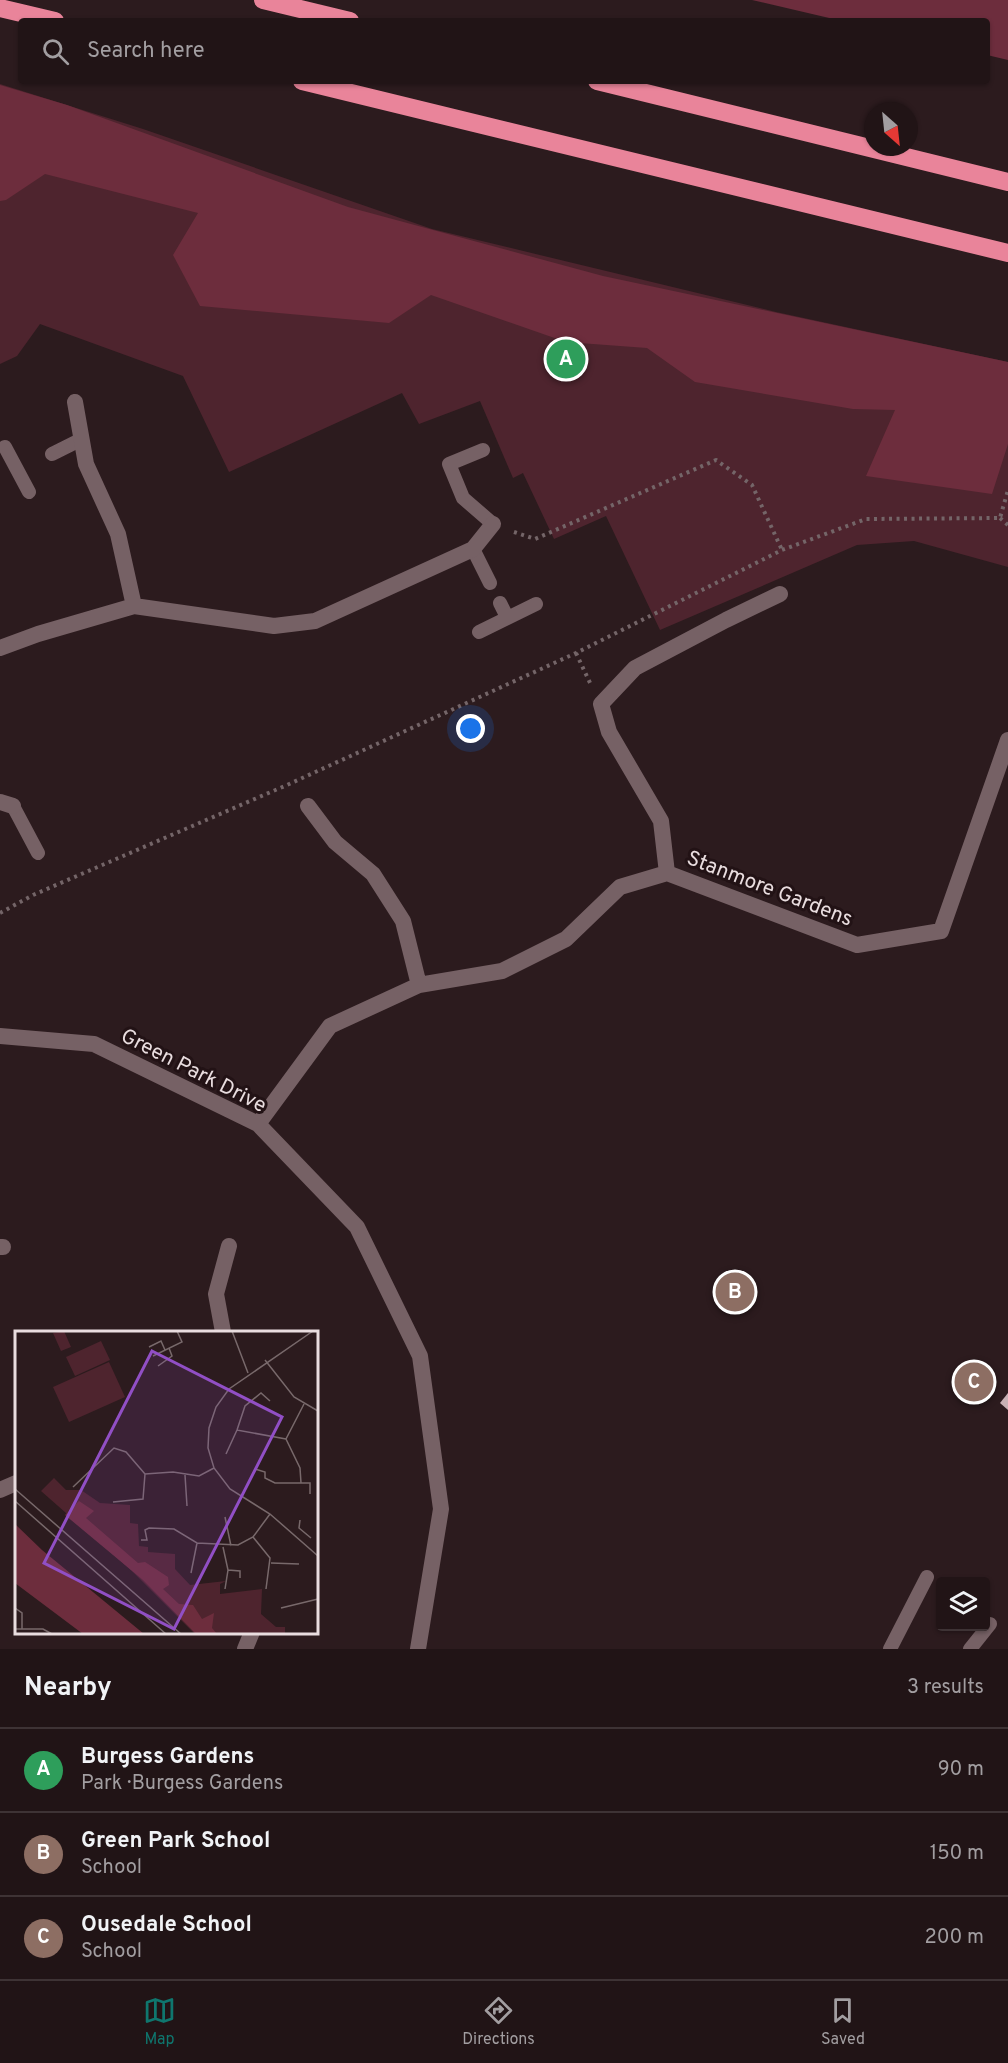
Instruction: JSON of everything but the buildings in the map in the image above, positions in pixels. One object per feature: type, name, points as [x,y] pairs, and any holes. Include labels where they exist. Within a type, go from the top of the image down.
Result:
[{"type":"highway","points":[[263,0],[338,18]]},
{"type":"highway","points":[[0,8],[42,18]]},
{"type":"highway","points":[[314,84],[1008,253]]},
{"type":"highway","points":[[609,84],[1008,182]]},
{"type":"street","points":[[75,402],[87,464],[118,534],[134,606]]},
{"type":"street","points":[[0,648],[134,606],[274,626],[315,621],[473,549],[493,524]]},
{"type":"street","points":[[601,705],[635,668],[780,594]]},
{"type":"street","name":"Stanmore Gardens","points":[[601,705],[609,732],[661,821],[667,873]]},
{"type":"street","name":"Stanmore Gardens","points":[[258,1124],[330,1026],[419,985],[502,971],[566,939],[620,887],[667,873],[857,945],[941,931],[1008,740]]},
{"type":"street","points":[[308,806],[335,842],[373,874],[403,921],[419,985]]},
{"type":"street","name":"Green Park Drive","points":[[0,1036],[94,1044],[258,1124],[357,1227],[420,1356],[441,1509],[418,1649]]},
{"type":"street","points":[[223,1331],[216,1294],[229,1246]]},
{"type":"street","points":[[0,1490],[15,1483]]},
{"type":"street","points":[[245,1649],[251,1634]]},
{"type":"lane","points":[[52,454],[82,439]]},
{"type":"lane","points":[[5,447],[29,492]]},
{"type":"lane","points":[[483,450],[449,464],[463,498],[493,524]]},
{"type":"lane","points":[[17,471],[30,465]]},
{"type":"lane","points":[[473,549],[490,583]]},
{"type":"lane","points":[[500,603],[507,617]]},
{"type":"lane","points":[[479,632],[536,604]]},
{"type":"lane","points":[[6,804],[38,853]]},
{"type":"lane","points":[[890,1649],[927,1577]]},
{"type":"lane","points":[[970,1649],[984,1631]]},
{"type":"path","points":[[493,524],[536,539],[716,460],[752,485],[782,550]]},
{"type":"path","points":[[1000,518],[1008,490]]},
{"type":"path","points":[[0,913],[33,895],[298,780],[576,653],[782,550],[866,519],[1000,518],[1008,525]]},
{"type":"path","points":[[576,653],[601,705]]},
{"type":"shaded area","points":[[752,0],[1008,0],[1008,60],[990,56],[990,18],[829,18]]},
{"type":"shaded area","points":[[0,84],[143,129],[432,229],[776,312],[1008,362],[1008,567],[914,541],[857,545],[660,630],[606,516],[554,539],[523,473],[513,478],[480,401],[419,424],[402,393],[229,472],[183,376],[40,324],[17,356],[0,364]]},
{"type":"shaded area","points":[[0,85],[67,105],[348,207],[603,276],[1008,362],[1008,444],[992,494],[866,476],[895,410],[853,409],[695,382],[647,348],[566,342],[431,295],[389,323],[200,306],[173,255],[198,213],[45,174],[6,200],[0,201]]},
{"type":"place","name":"Burgess Gardens","points":[[566,359]]},
{"type":"place","name":"Green Park School","points":[[735,1292]]},
{"type":"place","name":"Ousedale School","points":[[974,1382]]}]
